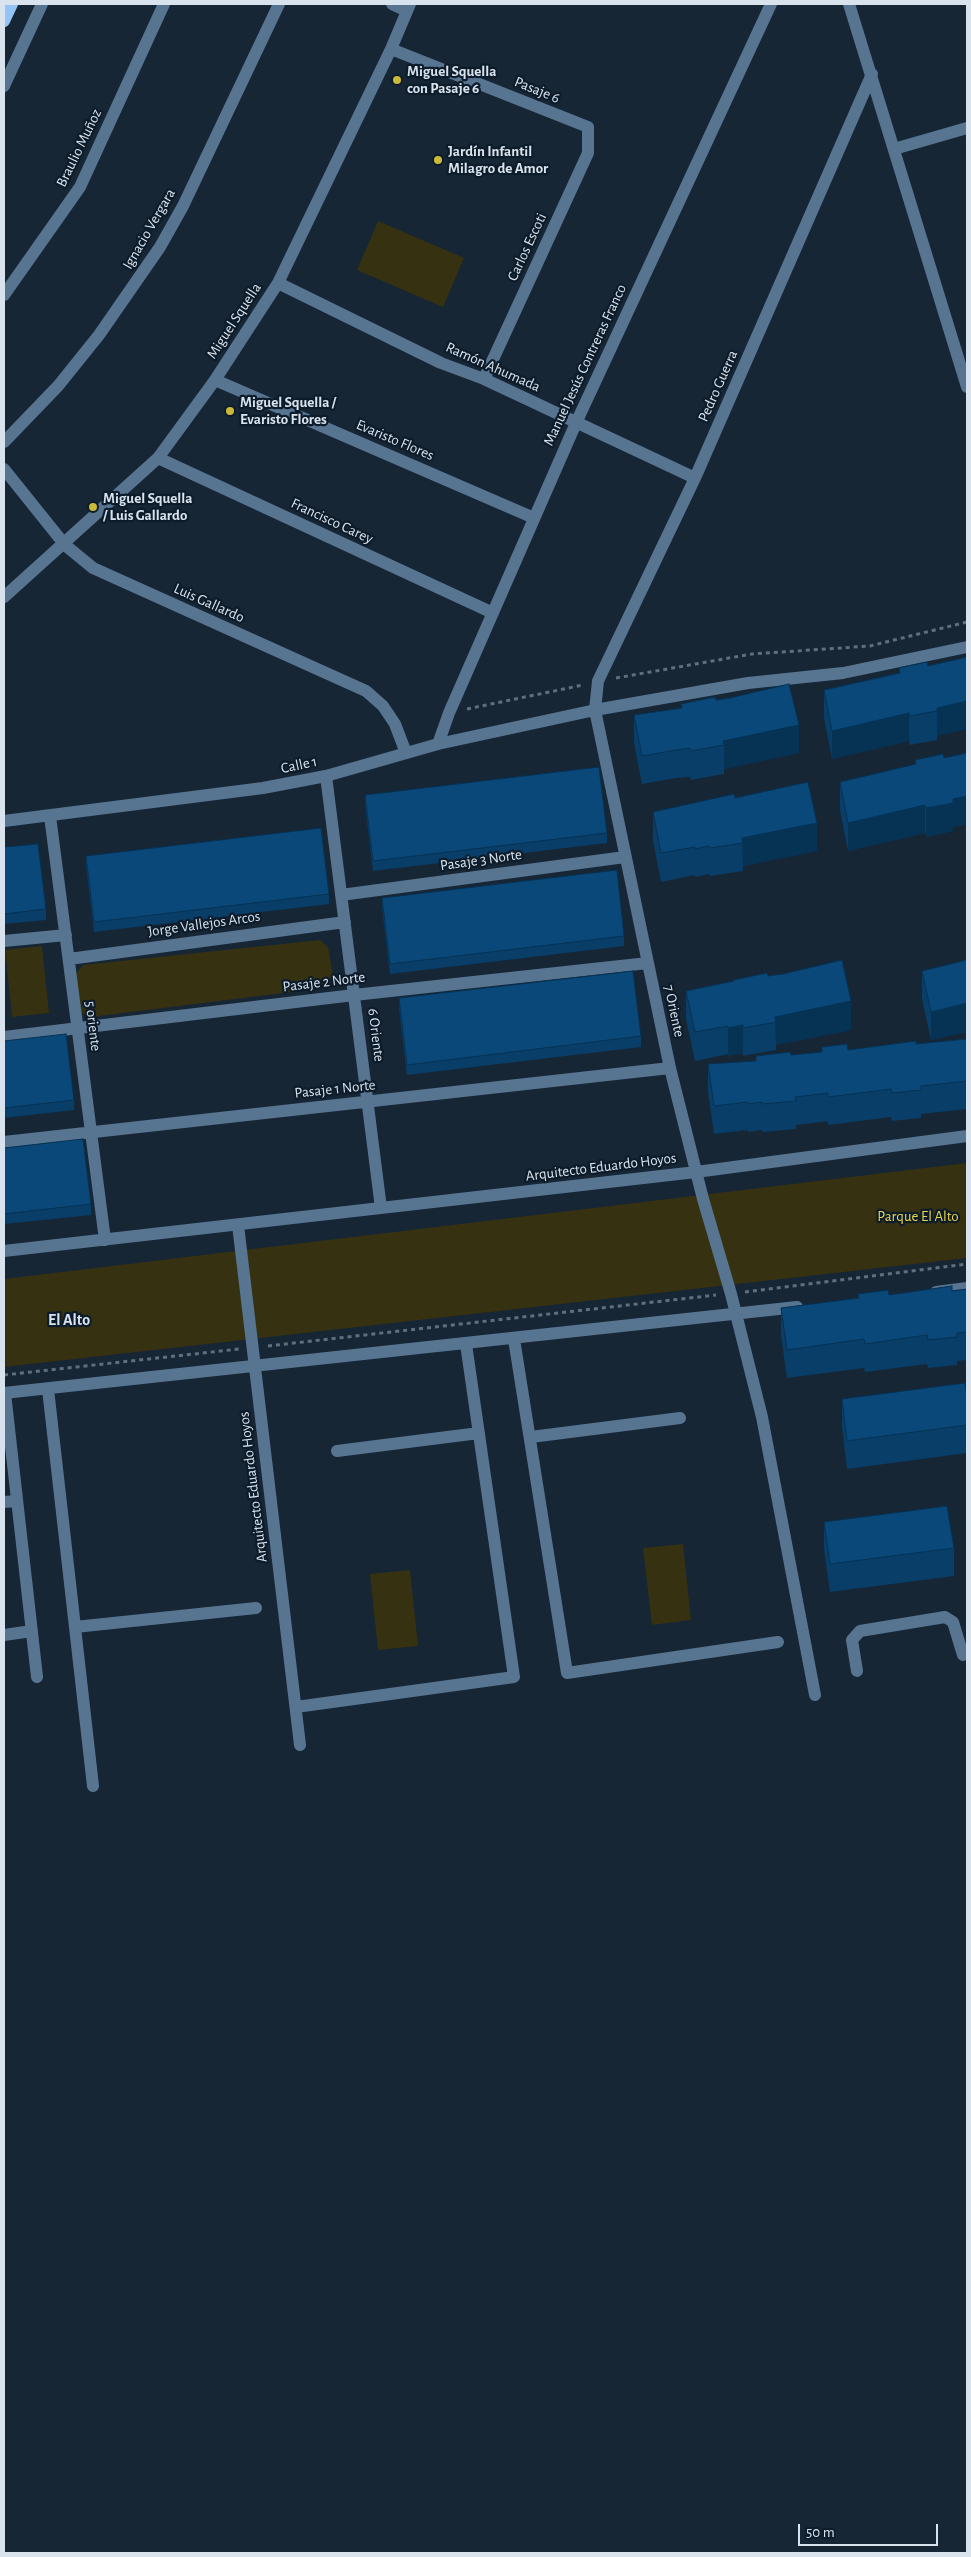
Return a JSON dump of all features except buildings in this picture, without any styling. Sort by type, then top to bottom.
[{"type":"main road","points":[[4,21],[12,4]]},
{"type":"street","points":[[4,86],[42,4]]},
{"type":"street","name":"Braulio Muñoz","points":[[4,295],[80,187],[164,4]]},
{"type":"street","name":"Ignacio Vergara","points":[[4,442],[58,386],[99,335],[160,247],[187,198],[279,4]]},
{"type":"street","points":[[392,4],[408,7],[422,4]]},
{"type":"street","name":"Manuel Jesús Contreras Franco","points":[[438,744],[449,713],[576,423],[771,4]]},
{"type":"street","points":[[849,4],[967,387]]},
{"type":"street","name":"Miguel Squella","points":[[4,597],[65,545],[158,458],[215,380],[278,283],[391,49],[408,7]]},
{"type":"street","name":"Pasaje 6","points":[[391,49],[588,127]]},
{"type":"street","name":"Pedro Guerra","points":[[595,710],[598,682],[696,478],[872,74]]},
{"type":"street","name":"Carlos Escoti","points":[[484,379],[588,153],[588,127]]},
{"type":"street","points":[[894,150],[967,128]]},
{"type":"street","name":"Ramón Ahumada","points":[[278,283],[441,363],[484,379],[696,478]]},
{"type":"street","name":"Evaristo Flores","points":[[215,380],[534,518]]},
{"type":"street","name":"Francisco Carey","points":[[158,458],[493,613]]},
{"type":"street","name":"Luis Gallardo","points":[[4,469],[65,545],[93,568],[366,691],[383,706],[395,724],[406,753]]},
{"type":"street","name":"Calle 1","points":[[4,821],[263,788],[326,776],[438,744],[595,710],[748,683],[843,672],[967,646]]},
{"type":"street","name":"7 Oriente","points":[[595,710],[670,1068],[762,1417],[815,1695]]},
{"type":"street","name":"6 Oriente","points":[[326,776],[381,1208]]},
{"type":"street","name":"5 oriente","points":[[50,816],[104,1240]]},
{"type":"street","name":"Pasaje 3 Norte","points":[[342,895],[625,857]]},
{"type":"street","name":"Jorge Vallejos Arcos","points":[[68,959],[345,922]]},
{"type":"street","points":[[4,941],[66,935]]},
{"type":"street","name":"Pasaje 2 Norte","points":[[4,1038],[354,995],[648,963]]},
{"type":"street","name":"Pasaje 1 Norte","points":[[4,1142],[670,1068]]},
{"type":"street","name":"Arquitecto Eduardo Hoyos","points":[[4,1251],[696,1172],[967,1136]]},
{"type":"street","name":"Arquitecto Eduardo Hoyos","points":[[238,1225],[300,1745]]},
{"type":"street","points":[[919,1294],[967,1288]]},
{"type":"street","points":[[37,1677],[5,1393],[813,1305]]},
{"type":"street","points":[[514,1339],[567,1673],[778,1642]]},
{"type":"street","points":[[296,1707],[514,1676],[466,1344]]},
{"type":"street","points":[[48,1389],[93,1786]]},
{"type":"street","points":[[531,1437],[680,1418]]},
{"type":"street","points":[[337,1451],[479,1433]]},
{"type":"street","points":[[4,1502],[17,1501]]},
{"type":"street","points":[[75,1627],[256,1608]]},
{"type":"street","points":[[857,1671],[852,1640],[860,1631],[945,1618],[953,1622],[963,1655]]},
{"type":"street","points":[[4,1635],[32,1631]]},
{"type":"path","points":[[449,713],[598,682],[752,654],[826,651],[870,646],[967,622]]},
{"type":"path","points":[[4,1375],[731,1294],[967,1264]]},
{"type":"green space","points":[[378,221],[464,258],[443,307],[357,270]]},
{"type":"green space","points":[[320,940],[328,947],[333,975],[323,988],[91,1017],[81,1013],[75,975],[83,965]]},
{"type":"green space","points":[[42,946],[49,1013],[12,1017],[5,950]]},
{"type":"green space","name":"Parque El Alto","points":[[967,1163],[967,1258],[4,1367],[4,1279]]},
{"type":"green space","points":[[683,1544],[691,1620],[652,1625],[643,1548]]},
{"type":"green space","points":[[410,1570],[418,1646],[378,1650],[370,1574]]},
{"type":"place","name":"Miguel Squella con Pasaje 6","points":[[397,80]]},
{"type":"place","name":"Jardín Infantil Milagro de Amor","points":[[438,160]]},
{"type":"place","name":"Miguel Squella / Evaristo Flores","points":[[230,411]]},
{"type":"place","name":"Miguel Squella / Luis Gallardo","points":[[93,507]]},
{"type":"district","name":"El Alto","points":[[69,1320]]}]
